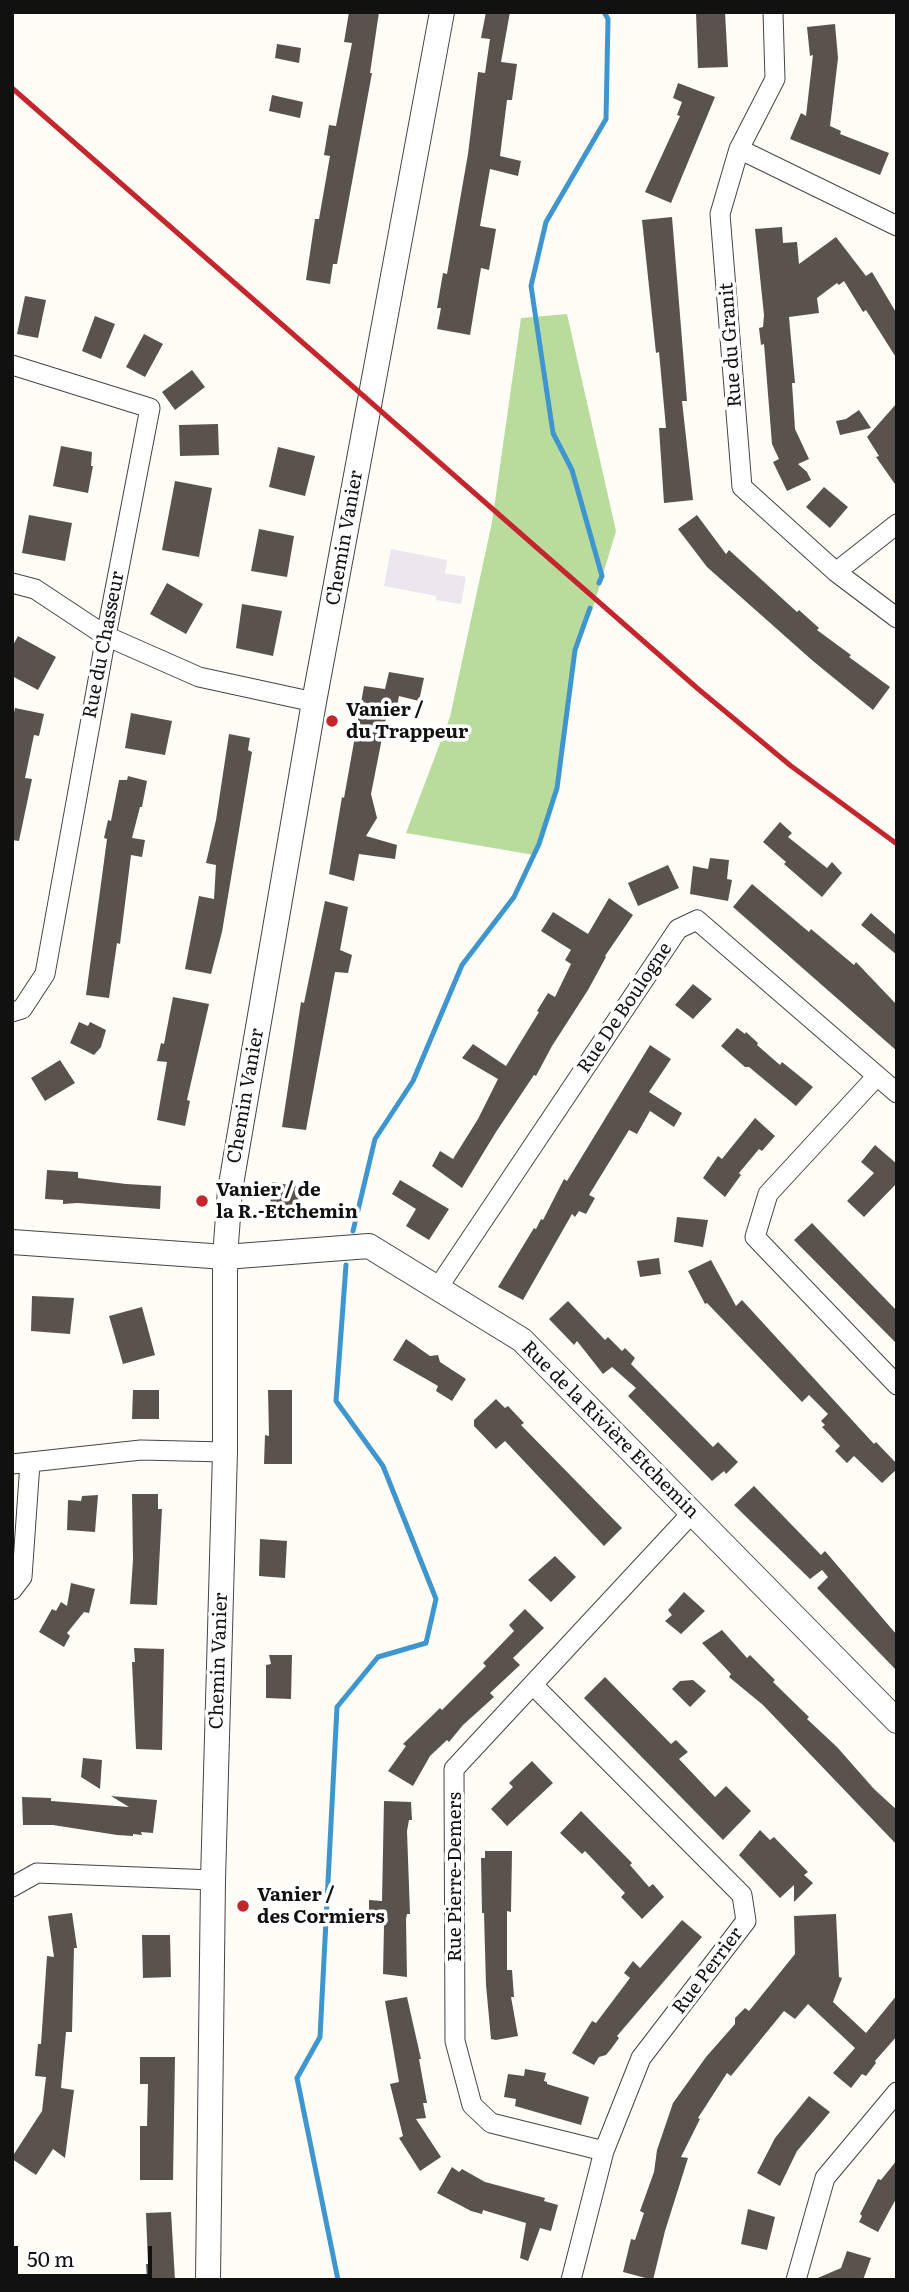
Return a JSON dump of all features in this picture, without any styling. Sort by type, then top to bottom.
[{"type":"street","name":"Chemin Vanier","points":[[208,2280],[214,1880],[225,1452],[225,1257],[230,1190],[314,702],[442,12]]},
{"type":"street","name":"Rue du Granit","points":[[773,12],[775,79],[739,149],[720,214],[742,487],[836,572],[897,618]]},
{"type":"street","points":[[739,149],[897,226]]},
{"type":"street","name":"Rue du Chasseur","points":[[12,365],[150,408],[45,974],[22,1009],[12,1012]]},
{"type":"street","points":[[836,572],[897,524]]},
{"type":"street","points":[[12,583],[35,589],[106,636],[199,677],[314,702]]},
{"type":"street","name":"Rue De Boulogne","points":[[438,1289],[678,929],[697,920],[897,1093]]},
{"type":"street","points":[[877,1076],[768,1194],[755,1237],[897,1385]]},
{"type":"street","name":"Rue de la Rivière Etchemin","points":[[12,1242],[225,1257],[369,1247],[522,1340],[897,1721]]},
{"type":"street","points":[[12,1590],[22,1577],[21,1464],[141,1450],[225,1452]]},
{"type":"street","name":"Rue Pierre-Demers","points":[[604,2151],[491,2123],[472,2105],[455,2041],[454,1769],[692,1513]]},
{"type":"street","name":"Rue Perrier","points":[[533,1685],[742,1895],[746,1921],[641,2058],[604,2151],[571,2280]]},
{"type":"street","points":[[12,1887],[37,1873],[214,1880]]},
{"type":"street","points":[[796,2280],[825,2178],[897,2092]]},
{"type":"shaded area","points":[[391,549],[447,560],[445,573],[466,577],[461,604],[384,586]]},
{"type":"green space","points":[[567,314],[616,531],[592,611],[575,650],[557,788],[534,855],[406,833],[450,717],[492,522],[521,318]]},
{"type":"building","points":[[349,12],[379,12],[372,73],[337,264],[333,264],[330,284],[306,280],[315,219],[319,219],[330,156],[324,155],[329,125],[336,126],[352,43],[344,42]]},
{"type":"building","points":[[486,12],[510,12],[501,62],[517,64],[512,100],[507,100],[500,156],[521,161],[518,176],[490,169],[480,226],[496,229],[489,270],[481,268],[470,335],[437,329],[441,308],[437,308],[443,273],[447,274],[468,154],[478,72],[485,73],[490,39],[481,38]]},
{"type":"building","points":[[696,12],[725,12],[728,67],[698,68]]},
{"type":"building","points":[[835,24],[838,58],[830,126],[841,131],[840,134],[889,153],[880,175],[790,139],[801,113],[806,116],[813,55],[810,56],[807,27]]},
{"type":"building","points":[[277,44],[301,48],[299,63],[275,58]]},
{"type":"building","points":[[678,83],[715,97],[671,203],[645,192],[680,116],[677,115],[682,102],[673,98]]},
{"type":"building","points":[[272,95],[303,102],[300,118],[269,111]]},
{"type":"building","points":[[672,217],[687,401],[682,401],[693,500],[664,503],[659,428],[666,428],[642,220]]},
{"type":"building","points":[[782,227],[783,243],[797,242],[799,264],[836,237],[866,276],[872,272],[897,314],[897,359],[844,281],[817,298],[819,313],[789,317],[795,383],[792,383],[795,429],[809,459],[798,464],[811,480],[787,491],[773,462],[779,459],[772,444],[764,344],[761,345],[759,328],[763,327],[764,315],[755,229]]},
{"type":"building","points":[[25,296],[46,300],[38,338],[17,334]]},
{"type":"building","points":[[95,316],[115,324],[101,359],[82,351]]},
{"type":"building","points":[[144,334],[163,344],[145,377],[126,367]]},
{"type":"building","points":[[192,370],[205,387],[175,410],[162,392]]},
{"type":"building","points":[[897,403],[897,487],[876,457],[879,456],[867,437]]},
{"type":"building","points":[[859,410],[871,428],[840,435],[836,421],[846,419]]},
{"type":"building","points":[[218,424],[219,455],[180,456],[179,425]]},
{"type":"building","points":[[61,446],[92,452],[93,466],[88,493],[53,486]]},
{"type":"building","points":[[278,447],[315,456],[305,496],[269,487]]},
{"type":"building","points":[[175,481],[212,488],[199,557],[162,550]]},
{"type":"building","points":[[824,487],[848,507],[830,528],[806,507]]},
{"type":"building","points":[[29,515],[72,523],[65,561],[22,553]]},
{"type":"building","points":[[697,515],[726,554],[729,550],[797,612],[799,610],[819,628],[817,630],[890,687],[873,710],[707,567],[678,529]]},
{"type":"building","points":[[259,529],[294,536],[287,577],[251,571]]},
{"type":"building","points":[[167,583],[203,604],[186,634],[150,614]]},
{"type":"building","points":[[242,604],[282,611],[273,656],[236,648]]},
{"type":"building","points":[[18,636],[56,657],[38,690],[12,676],[12,647]]},
{"type":"building","points":[[389,672],[424,678],[419,701],[399,696],[396,712],[386,718],[371,794],[377,818],[366,836],[397,845],[395,859],[359,854],[354,881],[329,874],[364,686],[385,689]]},
{"type":"building","points":[[15,708],[44,714],[39,736],[34,735],[25,778],[32,779],[19,841],[12,840],[12,722]]},
{"type":"building","points":[[131,713],[172,721],[165,755],[125,748]]},
{"type":"building","points":[[229,734],[250,738],[248,750],[252,752],[222,932],[211,974],[185,969],[199,896],[214,899],[216,865],[206,863],[216,820]]},
{"type":"building","points":[[128,776],[147,781],[132,838],[145,840],[142,857],[131,855],[120,944],[117,943],[109,998],[86,995],[107,839],[104,838],[108,820],[111,821],[119,780],[127,780]]},
{"type":"building","points":[[780,822],[792,833],[788,837],[827,868],[832,862],[842,873],[822,897],[763,842]]},
{"type":"building","points":[[710,858],[729,860],[727,879],[732,880],[728,901],[690,894],[693,866],[708,869]]},
{"type":"building","points":[[668,865],[679,888],[638,906],[628,883]]},
{"type":"building","points":[[752,884],[809,932],[811,929],[854,965],[856,962],[897,1005],[897,1051],[733,907]]},
{"type":"building","points":[[609,898],[633,915],[605,956],[588,990],[536,1076],[534,1075],[496,1132],[462,1188],[432,1166],[440,1151],[453,1159],[478,1119],[498,1079],[462,1058],[473,1044],[506,1066],[548,993],[555,997],[571,964],[565,960],[571,950],[541,931],[553,912],[588,934]]},
{"type":"building","points":[[325,901],[348,907],[340,950],[352,955],[348,973],[335,972],[306,1130],[282,1127],[301,1002],[304,1003]]},
{"type":"building","points":[[871,913],[897,936],[897,955],[861,925]]},
{"type":"building","points":[[693,984],[712,999],[693,1019],[675,1005]]},
{"type":"building","points":[[173,997],[209,1004],[187,1100],[190,1101],[185,1126],[157,1120],[167,1062],[157,1061],[161,1043],[164,1044]]},
{"type":"building","points":[[79,1022],[88,1026],[90,1022],[106,1030],[101,1047],[94,1055],[70,1043]]},
{"type":"building","points":[[737,1028],[745,1034],[746,1032],[780,1065],[782,1062],[813,1087],[796,1106],[721,1046]]},
{"type":"building","points":[[650,1045],[671,1059],[649,1092],[682,1113],[674,1127],[650,1111],[637,1134],[629,1130],[589,1195],[595,1198],[586,1214],[579,1211],[575,1217],[572,1214],[523,1300],[498,1287],[534,1228],[543,1220],[564,1179],[567,1181]]},
{"type":"building","points":[[60,1060],[75,1083],[45,1101],[31,1078]]},
{"type":"building","points":[[755,1118],[775,1136],[762,1151],[759,1149],[739,1173],[741,1175],[725,1197],[703,1178],[718,1156],[722,1159]]},
{"type":"building","points":[[875,1145],[897,1164],[897,1183],[864,1217],[847,1201],[874,1173],[861,1162]]},
{"type":"building","points":[[47,1170],[78,1172],[78,1178],[161,1186],[160,1209],[63,1204],[63,1200],[45,1199]]},
{"type":"building","points":[[400,1180],[449,1209],[429,1240],[406,1226],[416,1209],[392,1194]]},
{"type":"building","points":[[272,1182],[300,1187],[297,1211],[270,1207]]},
{"type":"building","points":[[677,1217],[708,1220],[703,1247],[674,1242]]},
{"type":"building","points":[[812,1223],[897,1311],[897,1344],[794,1240]]},
{"type":"building","points":[[659,1258],[661,1274],[640,1277],[637,1261]]},
{"type":"building","points":[[711,1260],[736,1306],[742,1300],[874,1444],[876,1442],[897,1464],[897,1469],[882,1483],[854,1456],[847,1463],[835,1451],[840,1446],[822,1427],[825,1425],[821,1421],[828,1414],[809,1395],[802,1402],[707,1303],[705,1304],[688,1271]]},
{"type":"building","points":[[32,1296],[74,1298],[70,1334],[31,1331]]},
{"type":"building","points":[[568,1301],[605,1340],[608,1337],[622,1351],[625,1348],[635,1358],[631,1364],[713,1447],[718,1442],[738,1462],[726,1474],[724,1471],[712,1481],[628,1396],[636,1388],[612,1367],[603,1374],[577,1341],[574,1345],[549,1319]]},
{"type":"building","points":[[142,1307],[155,1355],[123,1364],[109,1316]]},
{"type":"building","points":[[406,1339],[430,1356],[438,1355],[440,1362],[466,1379],[452,1401],[436,1391],[438,1386],[393,1360]]},
{"type":"building","points":[[133,1390],[159,1390],[159,1419],[132,1419]]},
{"type":"building","points":[[268,1390],[292,1390],[292,1464],[264,1464],[265,1435],[269,1436]]},
{"type":"building","points":[[496,1399],[505,1408],[508,1406],[524,1423],[521,1425],[622,1528],[604,1546],[505,1441],[496,1449],[474,1426],[474,1420]]},
{"type":"building","points":[[754,1486],[821,1555],[825,1551],[897,1635],[897,1671],[817,1588],[828,1577],[822,1570],[810,1579],[734,1505]]},
{"type":"building","points":[[132,1494],[158,1494],[158,1509],[162,1509],[157,1605],[130,1604],[133,1560]]},
{"type":"building","points":[[98,1495],[95,1532],[67,1530],[68,1500],[81,1501],[82,1496]]},
{"type":"building","points":[[260,1539],[287,1541],[285,1578],[259,1576]]},
{"type":"building","points":[[555,1556],[576,1577],[551,1602],[528,1580]]},
{"type":"building","points":[[71,1583],[95,1589],[89,1613],[84,1612],[67,1633],[70,1636],[64,1647],[39,1632],[52,1609],[56,1611],[61,1602],[67,1606]]},
{"type":"building","points":[[684,1592],[705,1611],[681,1634],[665,1621],[672,1615],[668,1610]]},
{"type":"building","points":[[525,1609],[544,1628],[513,1658],[520,1665],[490,1693],[494,1697],[463,1725],[449,1742],[447,1740],[430,1756],[413,1786],[388,1771],[406,1746],[403,1744],[486,1666],[483,1663],[514,1631],[509,1625]]},
{"type":"building","points":[[722,1630],[747,1658],[750,1655],[775,1680],[773,1682],[809,1717],[807,1719],[897,1810],[897,1845],[763,1705],[729,1677],[731,1674],[702,1643]]},
{"type":"building","points":[[134,1648],[164,1649],[162,1750],[136,1749],[132,1662],[135,1662]]},
{"type":"building","points":[[269,1655],[292,1655],[291,1699],[266,1698],[266,1665],[271,1664]]},
{"type":"building","points":[[605,1677],[671,1744],[676,1740],[688,1752],[679,1759],[715,1797],[726,1786],[751,1811],[723,1840],[584,1698]]},
{"type":"building","points":[[693,1680],[706,1691],[690,1707],[672,1689],[680,1681]]},
{"type":"building","points":[[83,1758],[102,1760],[100,1789],[81,1777]]},
{"type":"building","points":[[532,1761],[553,1783],[507,1826],[491,1809],[513,1787],[509,1783]]},
{"type":"building","points":[[111,1796],[157,1800],[153,1833],[141,1832],[142,1835],[133,1836],[53,1825],[23,1825],[22,1797],[129,1807]]},
{"type":"building","points":[[384,1801],[411,1802],[412,1820],[409,1820],[407,1831],[410,1914],[407,1914],[406,1919],[407,1977],[383,1974],[384,1925],[380,1925],[379,1919],[369,1920],[369,1900],[382,1901]]},
{"type":"building","points":[[581,1811],[632,1863],[630,1865],[649,1887],[653,1884],[664,1897],[642,1919],[621,1897],[625,1893],[585,1851],[582,1854],[560,1833]]},
{"type":"building","points":[[760,1830],[770,1840],[774,1837],[808,1872],[804,1875],[813,1883],[794,1902],[794,1885],[780,1898],[739,1855]]},
{"type":"building","points":[[485,1851],[512,1851],[511,1912],[507,1911],[507,1970],[512,1970],[514,1997],[511,1997],[518,2036],[496,2040],[491,2039],[486,1985],[481,1858],[485,1858]]},
{"type":"building","points":[[72,1913],[77,1948],[74,1948],[72,2032],[66,2032],[61,2088],[74,2090],[65,2158],[53,2149],[36,2175],[12,2157],[42,2111],[46,2077],[35,2076],[38,2044],[41,2044],[47,1956],[54,1957],[48,1916]]},
{"type":"building","points":[[836,1914],[839,1977],[842,1978],[833,2002],[866,2033],[897,1995],[897,2036],[866,2076],[862,2074],[851,2088],[833,2073],[855,2048],[808,2004],[795,2019],[784,2011],[731,2076],[727,2073],[698,2118],[700,2119],[681,2157],[688,2158],[653,2280],[623,2272],[631,2239],[635,2240],[644,2213],[640,2211],[673,2103],[706,2057],[735,2024],[735,2018],[745,2008],[749,2011],[795,1954],[794,1916]]},
{"type":"building","points":[[682,1920],[702,1937],[617,2036],[619,2038],[611,2049],[606,2055],[599,2057],[594,2065],[572,2053],[592,2021],[596,2023],[630,1978],[624,1973],[633,1961],[640,1968]]},
{"type":"building","points":[[142,1935],[170,1935],[171,1977],[143,1978]]},
{"type":"building","points":[[407,1997],[421,2059],[427,2103],[423,2103],[426,2118],[416,2119],[441,2157],[420,2171],[399,2138],[403,2136],[390,2084],[399,2082],[385,2001]]},
{"type":"building","points":[[140,2057],[175,2057],[173,2180],[140,2180],[140,2126],[147,2126],[148,2084],[140,2084]]},
{"type":"building","points":[[525,2069],[546,2073],[544,2081],[547,2084],[589,2097],[581,2125],[515,2106],[516,2099],[504,2097],[508,2074],[524,2076]]},
{"type":"building","points":[[809,2096],[830,2112],[797,2151],[780,2186],[757,2173],[775,2138]]},
{"type":"building","points":[[897,2160],[897,2197],[878,2232],[859,2222],[862,2216],[860,2214],[878,2179],[881,2180]]},
{"type":"building","points":[[452,2167],[459,2172],[462,2169],[485,2182],[545,2198],[544,2201],[558,2205],[551,2231],[540,2228],[528,2261],[520,2258],[526,2223],[483,2210],[482,2214],[471,2211],[437,2193]]},
{"type":"building","points":[[748,2209],[775,2217],[767,2250],[741,2244]]},
{"type":"building","points":[[171,2212],[175,2280],[147,2280],[146,2213]]},
{"type":"building","points":[[847,2251],[871,2258],[863,2280],[813,2280],[841,2268]]},
{"type":"waterway","points":[[599,583],[602,576],[572,470],[553,433],[531,286],[546,222],[606,119],[608,19],[604,12]]},
{"type":"waterway","points":[[353,1231],[375,1139],[413,1081],[462,965],[514,897],[539,844],[557,788],[575,650],[590,608]]},
{"type":"waterway","points":[[338,2280],[297,2078],[320,2037],[337,1707],[378,1657],[426,1643],[436,1599],[383,1466],[336,1401],[346,1265]]},
{"type":"railway","points":[[12,88],[697,688],[791,766],[897,844]]},
{"type":"place","name":"Vanier / du Trappeur","points":[[332,721]]},
{"type":"place","name":"Vanier / de la R.-Etchemin","points":[[202,1201]]},
{"type":"place","name":"Vanier / des Cormiers","points":[[243,1906]]}]
